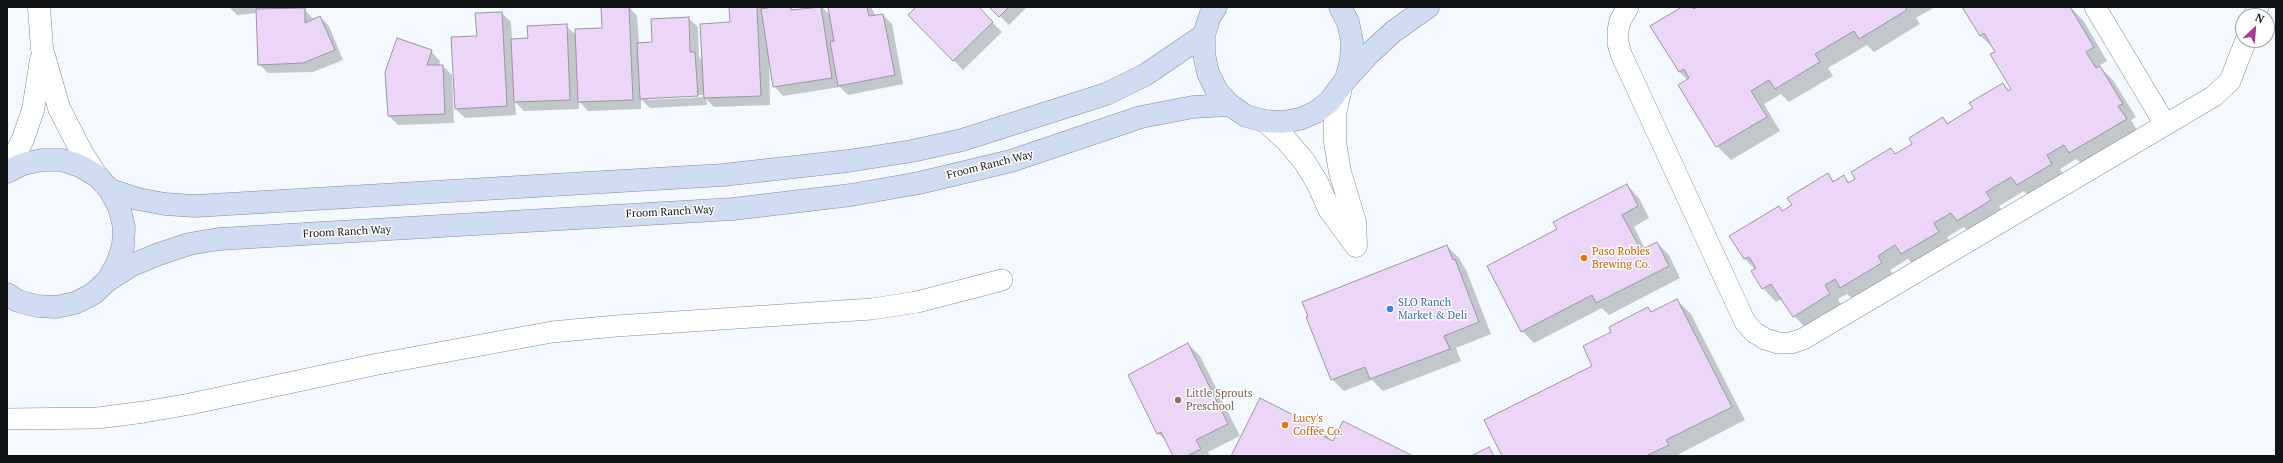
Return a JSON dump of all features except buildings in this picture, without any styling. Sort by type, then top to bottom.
[{"type":"street","points":[[7,171],[23,139],[33,110],[40,77],[42,49],[39,7]]},
{"type":"street","points":[[1216,7],[1210,16],[1204,35],[1204,54],[1208,73],[1217,91],[1230,105],[1246,116],[1265,121],[1282,122],[1300,119],[1316,112],[1330,101],[1369,54],[1394,31],[1428,7]]},
{"type":"street","points":[[1265,121],[1286,140],[1304,161],[1318,184],[1329,209],[1356,246],[1355,222],[1340,172],[1335,142],[1336,114],[1351,61],[1352,41],[1348,22],[1340,7]]},
{"type":"street","points":[[7,171],[23,164],[42,160],[62,160],[80,166],[104,183],[138,199],[165,204],[195,206],[723,175],[848,161],[912,151],[962,140],[1106,94],[1145,75],[1204,35]]},
{"type":"street","points":[[7,294],[18,301],[37,306],[56,307],[76,303],[93,294],[107,281],[117,264],[123,246],[124,227],[119,207],[82,153],[59,108],[42,49]]},
{"type":"street","name":"Froom Ranch Way","points":[[107,281],[132,265],[159,254],[189,244],[219,239],[733,209],[851,196],[919,183],[1011,162],[1141,116],[1185,108],[1230,105]]},
{"type":"lane","points":[[1628,7],[1620,21],[1618,31],[1618,43],[1621,54],[1745,322],[1754,332],[1765,339],[1778,343],[1791,343],[1803,339],[2223,89],[2236,70],[2243,48]]},
{"type":"lane","points":[[2095,7],[2166,124]]},
{"type":"lane","points":[[7,419],[98,418],[144,412],[190,404],[373,365],[544,333],[616,326],[872,309],[917,302],[1002,280]]},
{"type":"place","name":"Paso Robles Brewing Co.","points":[[1584,258]]},
{"type":"place","name":"SLO Ranch Market & Deli","points":[[1390,309]]},
{"type":"place","name":"Little Sprouts Preschool","points":[[1178,400]]},
{"type":"place","name":"Lucy's Coffee Co.","points":[[1285,425]]}]
